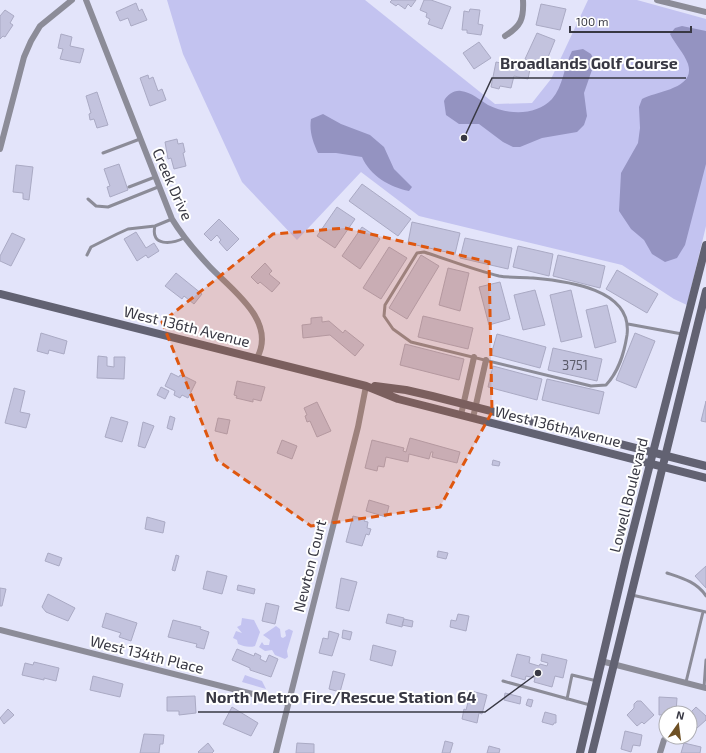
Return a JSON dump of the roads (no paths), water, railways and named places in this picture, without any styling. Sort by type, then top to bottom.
[{"type":"main road","name":"Lowell Boulevard","points":[[580,753],[650,464],[706,245]]},
{"type":"main road","name":"Lowell Boulevard","points":[[592,753],[706,291]]},
{"type":"main road","name":"West 136th Avenue","points":[[0,294],[366,386],[398,399],[706,478]]},
{"type":"main road","name":"West 136th Avenue","points":[[366,386],[406,390],[706,466]]},
{"type":"street","points":[[0,149],[24,57],[31,41],[40,26],[72,0]]},
{"type":"street","name":"Creek Drive","points":[[86,0],[158,187],[172,219],[184,238],[210,268],[240,296],[256,317],[261,341],[257,358]]},
{"type":"street","points":[[505,36],[517,29],[522,20],[523,0]]},
{"type":"street","points":[[660,1],[706,12]]},
{"type":"street","points":[[461,415],[474,357]]},
{"type":"street","name":"West 136th Avenue","points":[[473,418],[486,360]]},
{"type":"street","name":"Newton Court","points":[[276,753],[358,427],[366,386]]},
{"type":"street","name":"West 134th Place","points":[[0,630],[288,703]]},
{"type":"street","points":[[601,662],[705,687]]},
{"type":"lane","points":[[103,153],[140,139]]},
{"type":"lane","points":[[129,187],[155,177]]},
{"type":"lane","points":[[88,199],[96,206],[108,207],[158,187]]},
{"type":"lane","points":[[87,255],[91,247],[128,229],[155,226],[172,219]]},
{"type":"lane","points":[[155,226],[155,237],[162,243],[171,243],[184,238]]},
{"type":"lane","points":[[424,252],[501,276],[540,279],[569,284],[600,292],[622,308],[628,324],[625,351],[614,376],[606,385],[591,386],[411,342],[393,329],[384,316],[385,305],[417,253],[424,252]]},
{"type":"lane","points":[[628,324],[684,335]]},
{"type":"lane","points":[[667,573],[688,580],[702,589],[706,596]]},
{"type":"lane","points":[[630,595],[704,612],[686,682]]},
{"type":"lane","points":[[705,687],[706,660]]},
{"type":"lane","points":[[566,699],[572,676],[597,681]]},
{"type":"lane","points":[[503,681],[591,706]]},
{"type":"place","name":"Broadlands Golf Course","points":[[464,138]]},
{"type":"place","name":"North Metro Fire/Rescue Station 64","points":[[538,673]]}]
